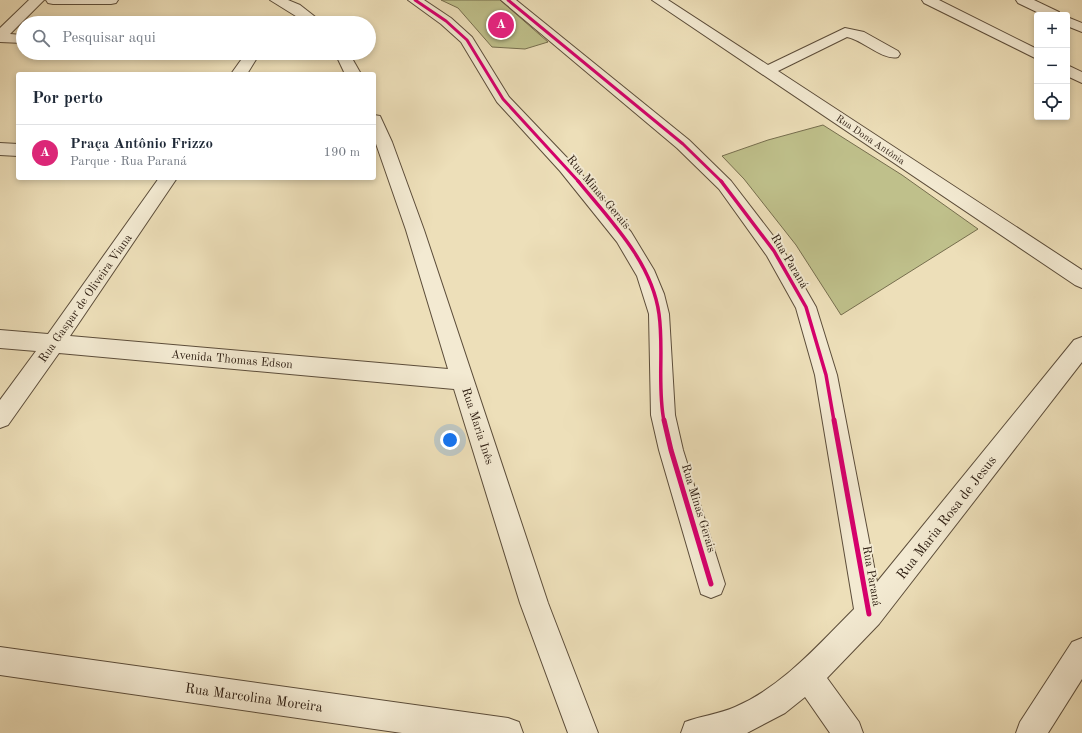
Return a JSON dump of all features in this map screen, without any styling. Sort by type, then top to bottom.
[{"type":"street","points":[[25,16],[37,0]]},
{"type":"street","points":[[53,0],[111,0]]},
{"type":"street","points":[[278,0],[295,8],[306,16]]},
{"type":"street","name":"Rua Minas Gerais","points":[[415,0],[456,29],[467,40],[503,99],[576,179],[624,237],[647,275],[659,314],[663,415],[671,450],[711,584]]},
{"type":"street","name":"Rua Paraná","points":[[508,0],[683,144],[725,185],[774,251],[806,307],[826,375],[869,614]]},
{"type":"street","name":"Rua Dona Antônia","points":[[659,0],[1078,270]]},
{"type":"street","points":[[930,0],[1034,53]]},
{"type":"street","points":[[1023,0],[1048,12]]},
{"type":"street","points":[[1070,22],[1082,28]]},
{"type":"street","points":[[6,40],[16,27]]},
{"type":"street","points":[[767,71],[845,32],[859,34],[893,54]]},
{"type":"street","points":[[240,72],[248,60]]},
{"type":"street","points":[[346,60],[352,72]]},
{"type":"street","points":[[1070,72],[1082,78]]},
{"type":"street","name":"Rua Maria Inês","points":[[376,124],[384,142],[415,230],[534,603],[583,733]]},
{"type":"street","points":[[0,148],[16,150]]},
{"type":"street","name":"Rua Gaspar de Oliveira Viana","points":[[0,418],[54,343],[167,180]]},
{"type":"street","name":"Avenida Thomas Edson","points":[[0,339],[463,380]]},
{"type":"street","name":"Rua Maria Rosa de Jesus","points":[[696,733],[739,721],[774,702],[808,676],[869,614],[1082,346]]},
{"type":"street","points":[[1031,733],[1082,652]]},
{"type":"street","name":"Rua Marcolina Moreira","points":[[0,662],[508,733]]},
{"type":"street","points":[[808,676],[848,733]]},
{"type":"green space","points":[[441,0],[500,0],[548,42],[525,49],[492,47],[458,8]]},
{"type":"green space","points":[[823,125],[902,175],[978,229],[841,315],[796,245],[744,179],[722,156],[768,140]]},
{"type":"cycle path","points":[[415,0],[446,21],[467,40],[503,99],[517,116],[566,167],[624,237],[647,275],[659,314],[663,415],[671,450],[711,584]]},
{"type":"cycle path","points":[[508,0],[683,144],[725,185],[774,251],[806,307],[826,375],[869,614]]},
{"type":"place","name":"Praça Antônio Frizzo","points":[[501,25]]}]
